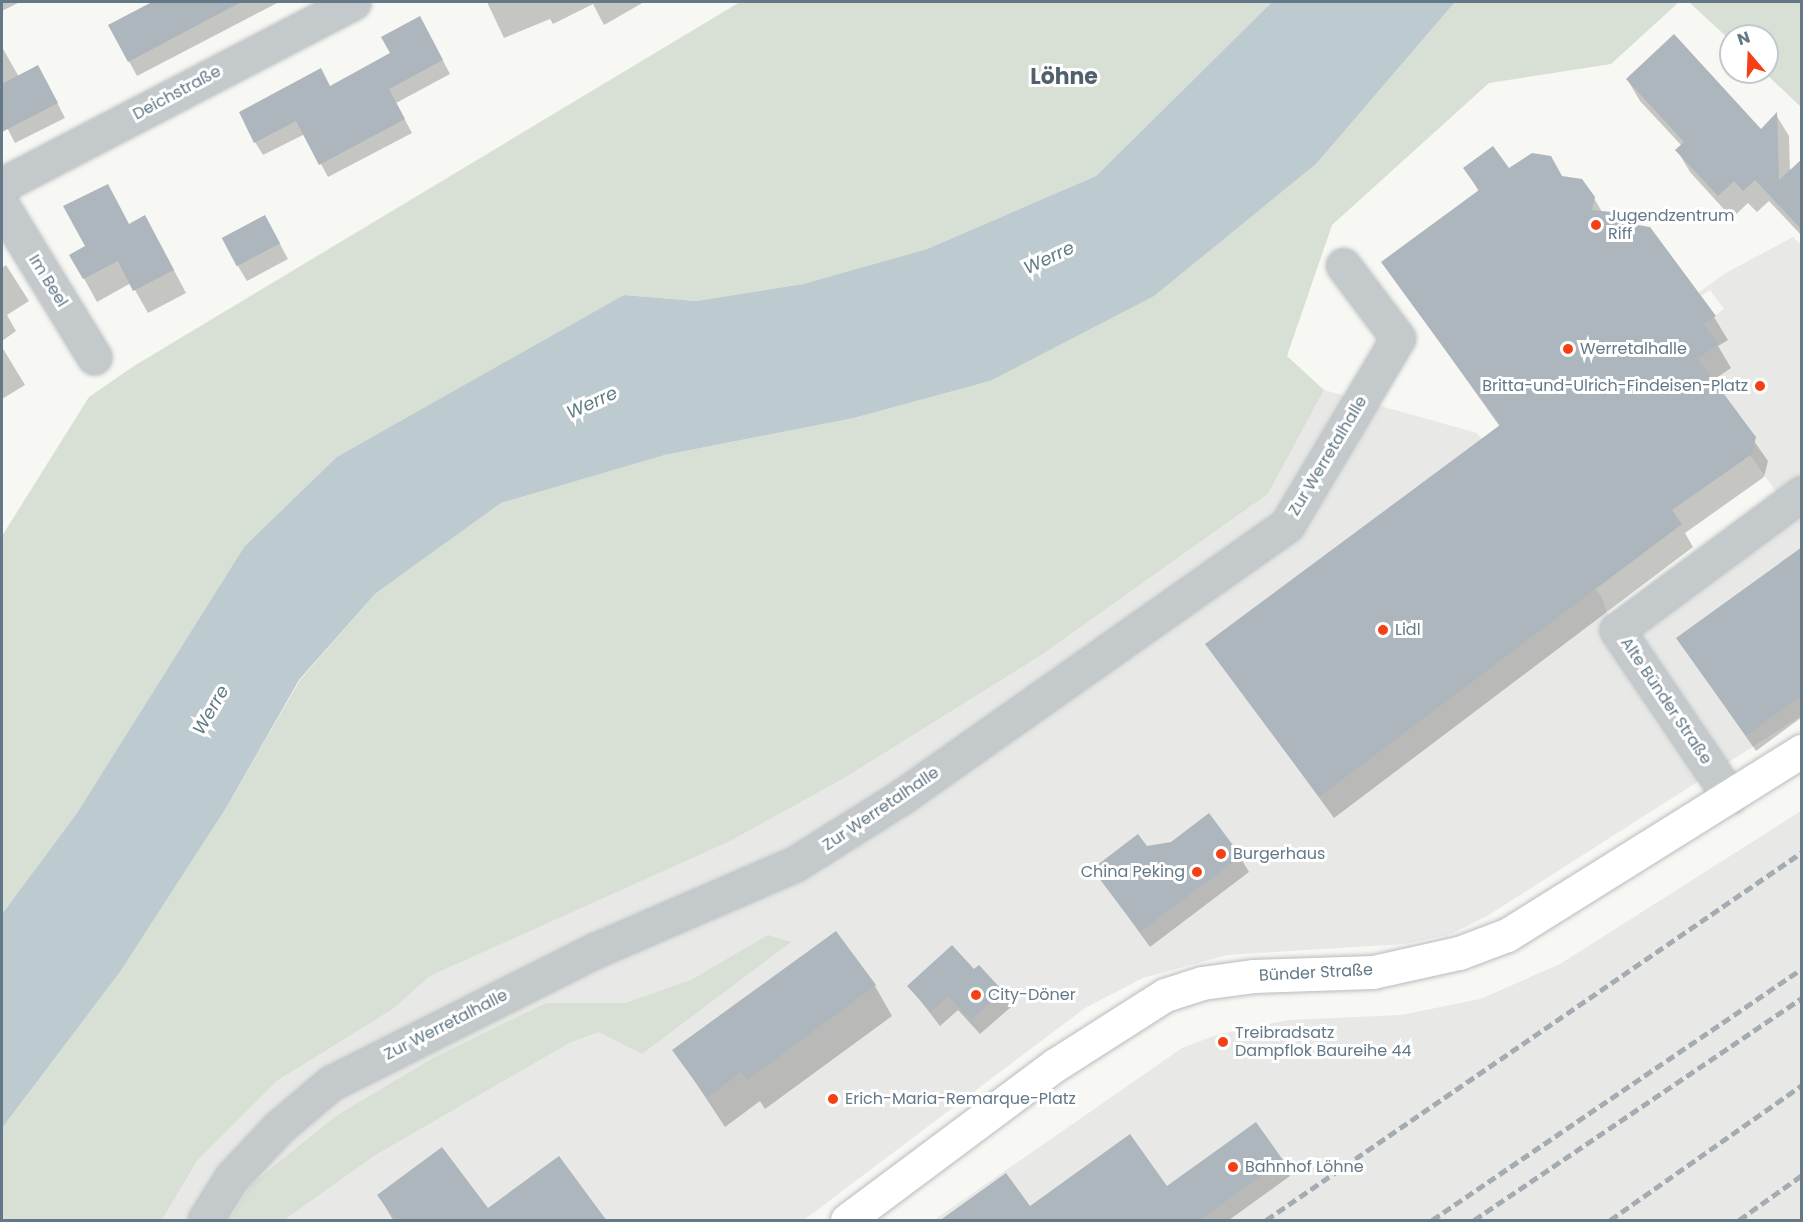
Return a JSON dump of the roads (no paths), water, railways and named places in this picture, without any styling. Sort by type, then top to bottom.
[{"type":"main road","name":"Bünder Straße","points":[[846,1221],[1055,1065],[1165,995],[1202,982],[1253,976],[1373,972],[1459,953],[1517,929],[1802,752]]},
{"type":"street","name":"Deichstraße","points":[[2,185],[353,2]]},
{"type":"street","name":"Im Beel","points":[[2,206],[94,357]]},
{"type":"street","name":"Zur Werretalhalle","points":[[205,1221],[232,1177],[279,1127],[331,1083],[596,951],[795,864],[900,798],[1287,525],[1398,338],[1343,266]]},
{"type":"street","name":"Alte Bünder Straße","points":[[1730,797],[1617,630],[1794,500]]},
{"type":"water","name":"Werre","points":[[1272,2],[1455,2],[1317,163],[1154,296],[990,381],[854,418],[665,455],[501,503],[375,594],[299,680],[226,808],[120,972],[2,1128],[2,914],[77,813],[244,547],[337,457],[624,295],[696,301],[803,284],[927,249],[1096,176]]},
{"type":"railway","points":[[1266,1220],[1802,852]]},
{"type":"railway","points":[[1432,1220],[1802,969]]},
{"type":"railway","points":[[1474,1220],[1802,998]]},
{"type":"railway","points":[[1610,1220],[1802,1085]]},
{"type":"railway","points":[[1739,1220],[1802,1175]]},
{"type":"place","name":"Jugendzentrum Riff","points":[[1596,225]]},
{"type":"place","name":"Werretalhalle","points":[[1568,349]]},
{"type":"place","name":"Britta-und-Ulrich-Findeisen-Platz","points":[[1760,386]]},
{"type":"place","name":"Lidl","points":[[1383,630]]},
{"type":"place","name":"Burgerhaus","points":[[1221,854]]},
{"type":"place","name":"China Peking","points":[[1197,872]]},
{"type":"place","name":"City-Döner","points":[[976,995]]},
{"type":"place","name":"Treibradsatz Dampflok Baureihe 44","points":[[1223,1042]]},
{"type":"place","name":"Erich-Maria-Remarque-Platz","points":[[833,1099]]},
{"type":"place","name":"Bahnhof Löhne","points":[[1233,1167]]},
{"type":"district","name":"Löhne","points":[[1064,77]]}]
